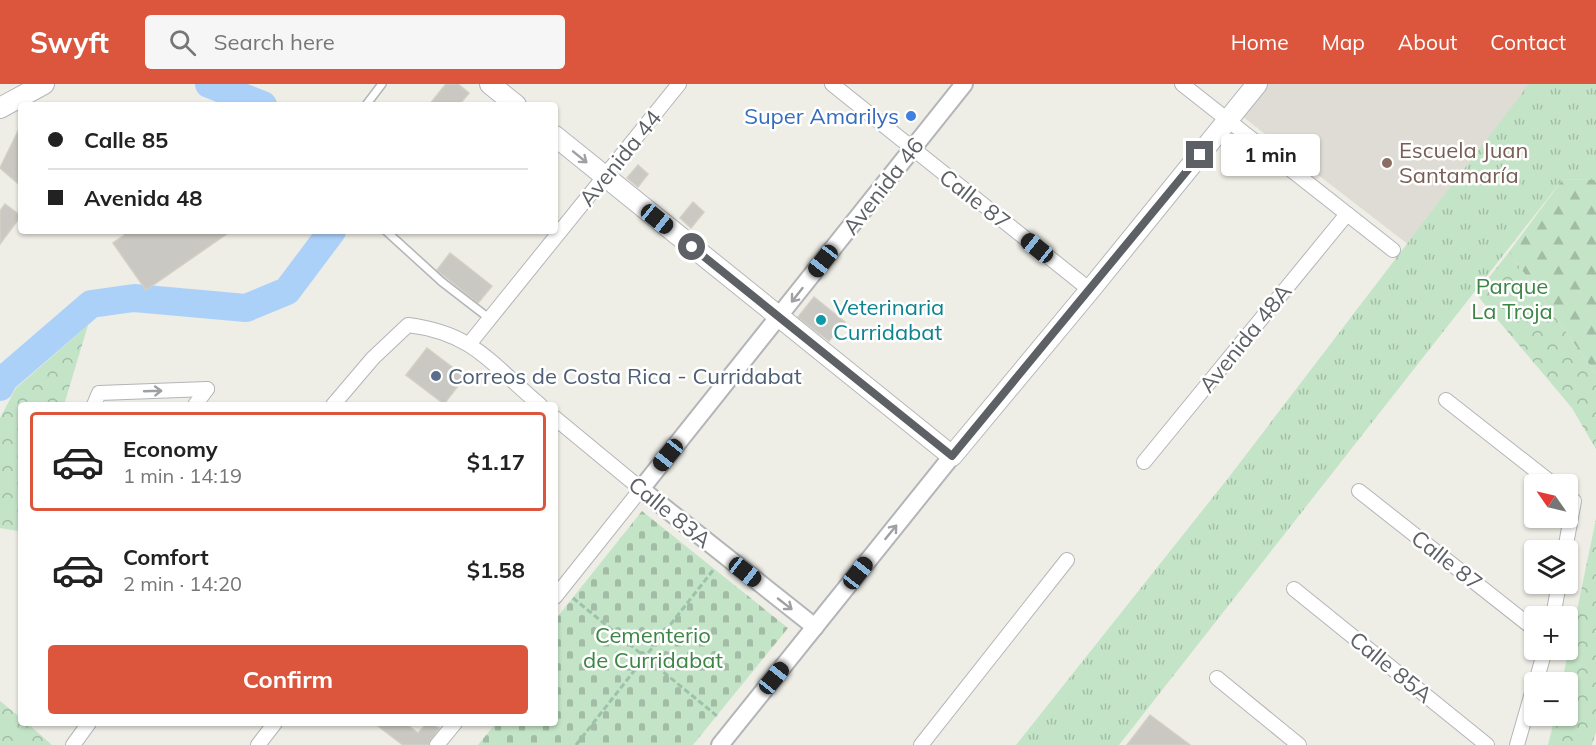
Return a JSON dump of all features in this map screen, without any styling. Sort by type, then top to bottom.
[{"type":"main road","points":[[490,84],[512,102]]},
{"type":"main road","points":[[558,138],[952,456],[1257,84]]},
{"type":"main road","points":[[0,108],[35,86]]},
{"type":"street","name":"Avenida 44","points":[[470,343],[679,84]]},
{"type":"street","name":"Calle 87","points":[[832,84],[1090,290]]},
{"type":"street","name":"Avenida 46","points":[[558,593],[964,84]]},
{"type":"street","points":[[1182,84],[1227,122],[1393,250]]},
{"type":"street","name":"Avenida 48A","points":[[1144,462],[1347,214]]},
{"type":"street","points":[[336,402],[373,357],[408,325],[438,329],[470,343],[531,402]]},
{"type":"street","points":[[96,399],[207,389],[197,402]]},
{"type":"street","points":[[1446,400],[1540,474]]},
{"type":"street","name":"Calle 83A","points":[[558,420],[815,627]]},
{"type":"street","points":[[720,745],[952,456]]},
{"type":"street","name":"Calle 87","points":[[1359,491],[1524,621]]},
{"type":"street","points":[[921,745],[1067,560]]},
{"type":"street","name":"Calle 85A","points":[[1294,589],[1487,745]]},
{"type":"street","points":[[1217,678],[1299,745]]},
{"type":"street","points":[[1517,745],[1524,721]]},
{"type":"street","points":[[73,745],[87,726]]},
{"type":"street","points":[[258,745],[273,726]]},
{"type":"street","points":[[437,745],[453,726]]},
{"type":"lane","points":[[368,102],[382,84]]},
{"type":"lane","points":[[389,234],[442,282],[490,319]]},
{"type":"path","points":[[576,745],[714,569]]},
{"type":"path","points":[[573,598],[717,716]]},
{"type":"shaded area","name":"Escuela Juan Santamaría","points":[[1267,84],[1531,84],[1409,245],[1242,116]]},
{"type":"green space","points":[[1529,84],[1596,84],[1596,180],[1563,179],[1119,745],[1016,745],[1229,477]]},
{"type":"green space","points":[[1563,179],[1596,180],[1596,374],[1509,252]]},
{"type":"green space","name":"Parque La Troja","points":[[1509,252],[1596,374],[1596,449],[1572,408],[1476,294]]},
{"type":"green space","points":[[88,325],[65,402],[18,402],[18,531],[0,528],[0,418],[16,388]]},
{"type":"green space","name":"Cementerio de Curridabat","points":[[642,511],[788,628],[693,745],[478,745],[494,726],[558,726],[558,616]]},
{"type":"green space","points":[[1596,519],[1596,732],[1592,745],[1548,745],[1553,726],[1578,726],[1578,672],[1564,672],[1567,660],[1578,660],[1578,606]]},
{"type":"green space","points":[[0,701],[18,716],[18,726],[30,726],[52,745],[0,745]]},
{"type":"building","points":[[446,84],[458,84],[469,93],[462,102],[431,102]]},
{"type":"building","points":[[18,131],[18,183],[0,168]]},
{"type":"building","points":[[638,165],[648,174],[638,187],[627,178]]},
{"type":"building","points":[[693,202],[704,212],[691,228],[680,218]]},
{"type":"building","points":[[5,204],[18,214],[18,220],[0,244],[0,211]]},
{"type":"building","points":[[126,234],[227,234],[146,290],[113,243]]},
{"type":"building","points":[[450,253],[492,286],[478,303],[437,270]]},
{"type":"building","name":"Veterinaria Curridabat","points":[[814,297],[845,322],[829,341],[798,317]]},
{"type":"building","name":"Correos de Costa Rica - Curridabat","points":[[427,348],[465,377],[446,402],[441,402],[406,375]]},
{"type":"building","points":[[1150,715],[1190,745],[1127,745]]},
{"type":"building","points":[[378,726],[409,726],[418,733],[424,726],[439,728],[428,745],[403,745]]},
{"type":"waterway","points":[[209,84],[255,102]]},
{"type":"waterway","points":[[0,387],[4,379],[91,304],[134,298],[246,308],[287,291],[330,234]]},
{"type":"place","name":"Super Amarilys","points":[[911,116]]},
{"type":"place","name":"Escuela Juan Santamaría","points":[[1387,163]]},
{"type":"place","name":"Veterinaria Curridabat","points":[[821,320]]},
{"type":"place","name":"Correos de Costa Rica - Curridabat","points":[[436,376]]},
{"type":"route","points":[[692,247],[952,456],[1200,155]]}]
